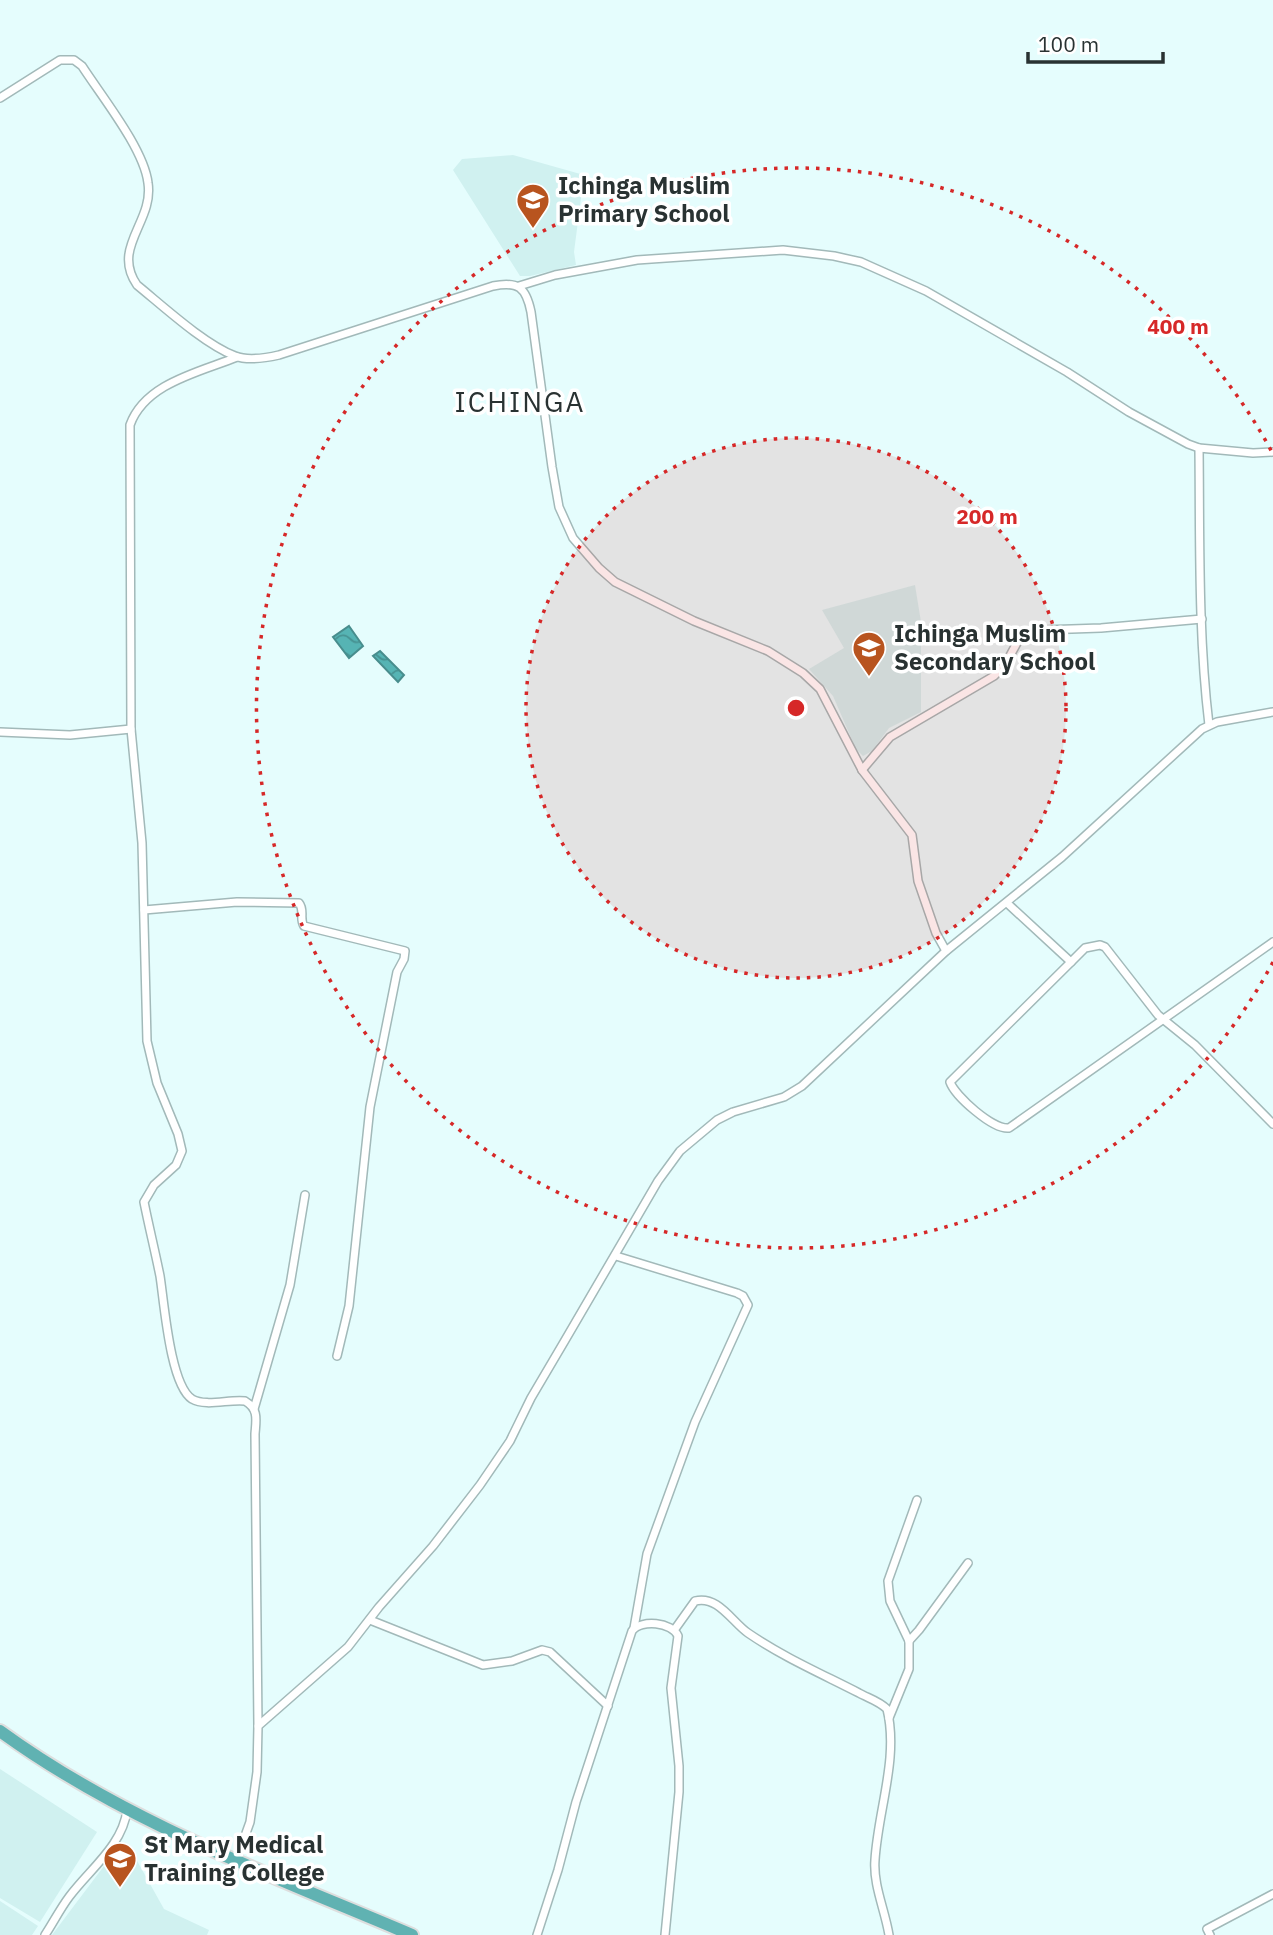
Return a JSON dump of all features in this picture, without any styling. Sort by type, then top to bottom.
[{"type":"highway","points":[[0,1731],[90,1790],[127,1810],[236,1861],[412,1935]]},
{"type":"street","points":[[0,98],[60,60],[74,60],[82,66],[135,149],[147,176],[149,197],[128,256],[131,277],[137,285],[195,330],[237,357]]},
{"type":"street","points":[[236,1861],[250,1822],[257,1772],[257,1414],[245,1401],[206,1402],[191,1398],[185,1391],[169,1340],[161,1283],[144,1202],[154,1185],[176,1165],[181,1152],[178,1134],[157,1083],[148,1052],[142,843],[131,729],[130,425],[139,408],[157,391],[237,357],[279,355],[493,286],[508,283],[519,286],[555,275],[650,259],[800,250],[861,262],[926,291],[1067,372],[1137,418],[1199,448],[1273,452]]},
{"type":"street","points":[[519,286],[527,297],[531,312],[559,507],[573,538],[598,568],[615,582],[694,621],[768,651],[812,679],[820,689],[862,771],[912,835],[918,881],[946,951]]},
{"type":"street","points":[[1199,448],[1202,619],[1209,725]]},
{"type":"street","points":[[862,771],[890,737],[994,676],[1005,665],[1018,641],[1029,633],[1202,619]]},
{"type":"street","points":[[258,1726],[348,1647],[433,1546],[510,1441],[531,1398],[659,1181],[689,1142],[717,1120],[733,1112],[784,1097],[802,1086],[946,951],[1062,858],[1209,725],[1273,712]]},
{"type":"street","points":[[0,732],[70,735],[131,729]]},
{"type":"street","points":[[144,910],[237,902],[299,903],[303,909],[304,926],[405,951],[397,972],[370,1107],[349,1306],[337,1356]]},
{"type":"street","points":[[1007,902],[1071,962]]},
{"type":"street","points":[[1273,942],[1163,1019],[1009,1128],[998,1127],[954,1090],[950,1082],[1085,948],[1100,944],[1163,1019],[1195,1045],[1273,1124]]},
{"type":"street","points":[[254,1409],[290,1285],[305,1195]]},
{"type":"street","points":[[537,1935],[576,1802],[634,1628],[647,1554],[695,1422],[748,1305],[743,1296],[737,1293],[616,1256]]},
{"type":"street","points":[[888,1722],[909,1669],[909,1641],[890,1601],[888,1581],[916,1500]]},
{"type":"street","points":[[909,1641],[968,1563]]},
{"type":"street","points":[[675,1629],[696,1600],[720,1606],[746,1632],[884,1706],[889,1714],[889,1765],[874,1862],[888,1935]]},
{"type":"street","points":[[370,1620],[483,1665],[512,1661],[542,1650],[550,1651],[608,1706]]},
{"type":"street","points":[[634,1628],[644,1624],[669,1626],[675,1629],[678,1639],[671,1688],[679,1792],[665,1935]]},
{"type":"street","points":[[45,1935],[68,1899],[122,1830],[127,1810]]},
{"type":"street","points":[[1210,1935],[1208,1929],[1273,1894]]},
{"type":"shaded area","name":"Ichinga Muslim Primary School","points":[[513,155],[584,175],[574,252],[576,265],[520,276],[453,170],[462,159]]},
{"type":"shaded area","name":"Ichinga Muslim Secondary School","points":[[915,585],[921,622],[921,712],[889,728],[872,751],[863,756],[856,749],[833,696],[809,669],[844,648],[822,610]]},
{"type":"shaded area","points":[[0,1769],[97,1832],[40,1922],[0,1898]]},
{"type":"shaded area","name":"St Mary Medical Training College","points":[[131,1850],[164,1909],[209,1930],[207,1935],[52,1935],[104,1866],[111,1870]]},
{"type":"shaded area","points":[[0,1901],[38,1926],[32,1935],[0,1935]]},
{"type":"water","points":[[349,626],[363,646],[349,658],[333,637]]},
{"type":"water","points":[[380,651],[404,675],[398,682],[373,656]]},
{"type":"place","name":"Ichinga Muslim Primary School","points":[[533,230]]},
{"type":"place","name":"Ichinga Muslim Secondary School","points":[[869,678]]},
{"type":"place","name":"St Mary Medical Training College","points":[[120,1889]]},
{"type":"district","name":"ICHINGA","points":[[520,402]]}]
